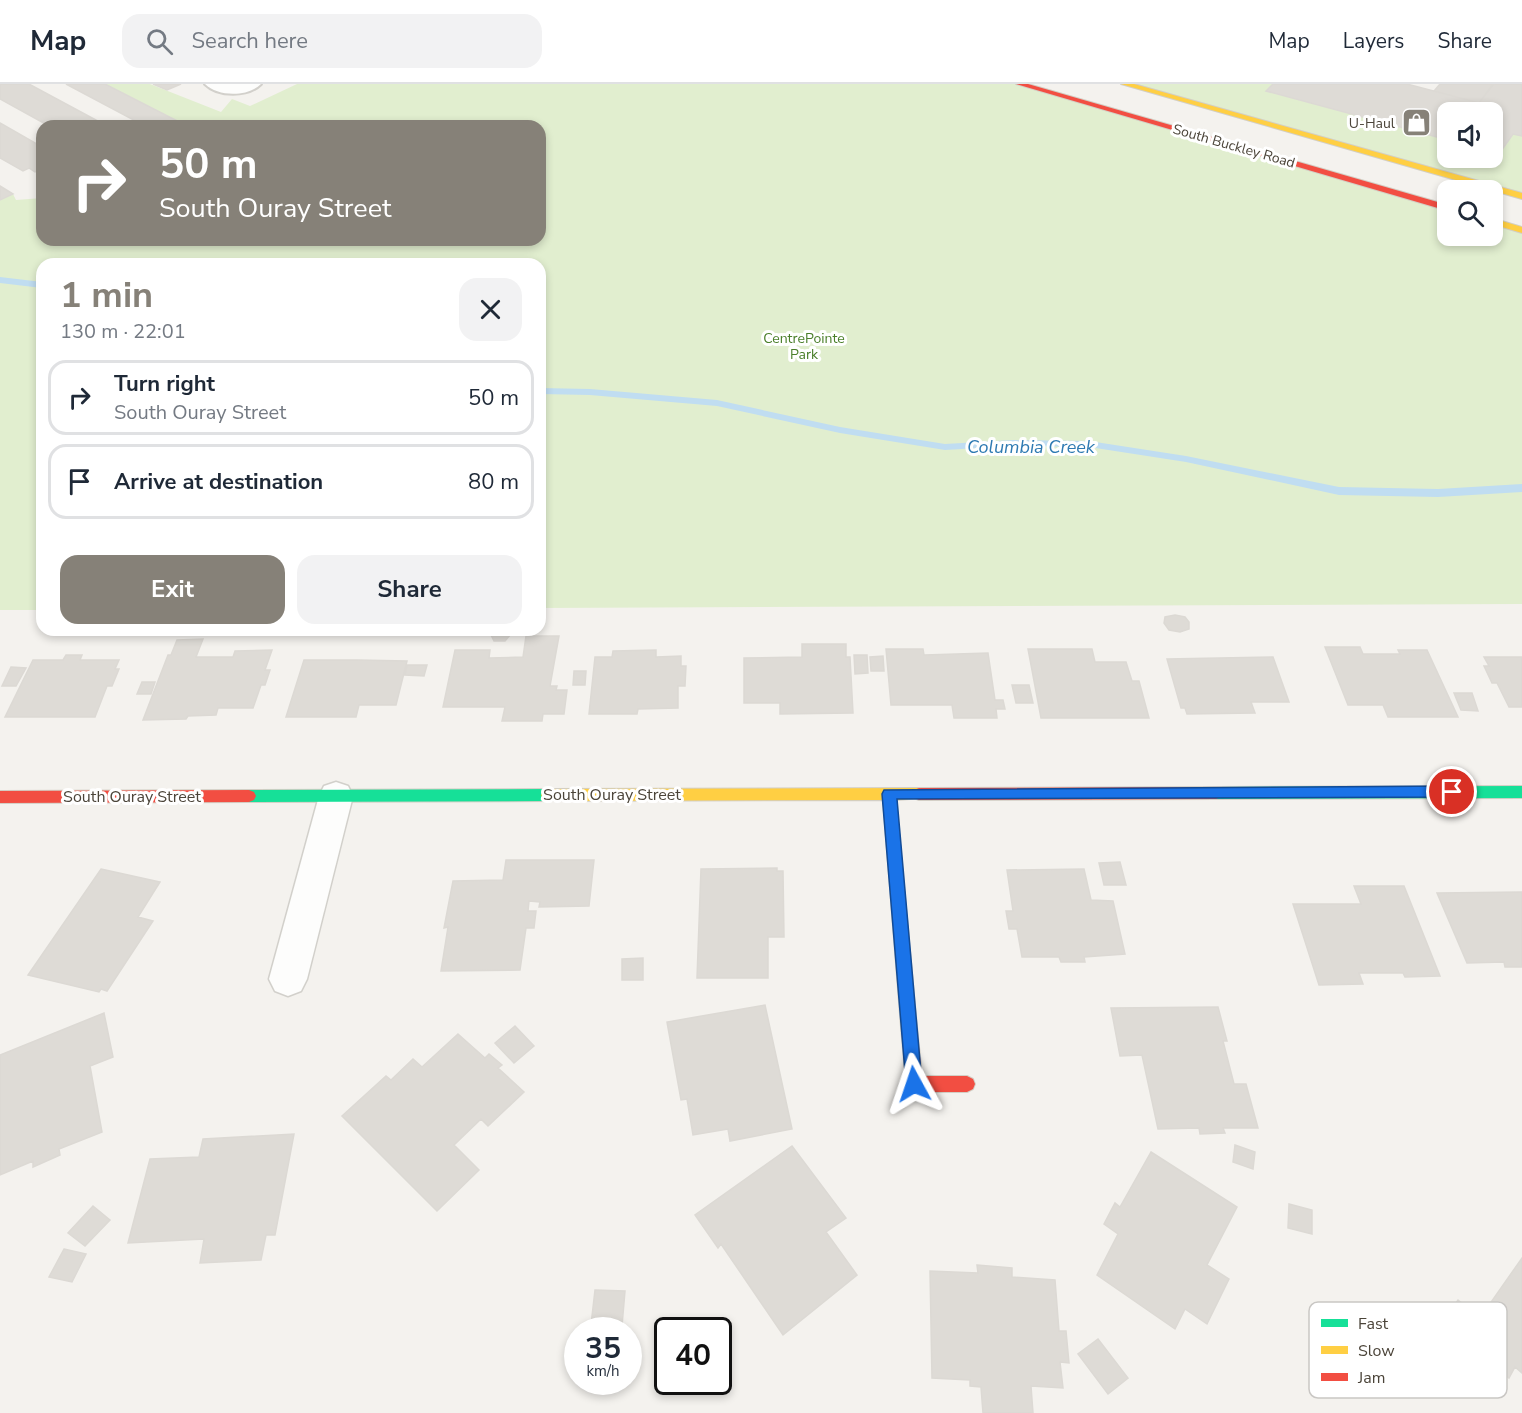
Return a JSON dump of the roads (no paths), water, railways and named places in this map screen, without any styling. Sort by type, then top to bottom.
[{"type":"street","name":"South Buckley Road","points":[[1020,84],[1437,205]]},
{"type":"street","name":"South Buckley Road","points":[[1125,84],[1522,196]]},
{"type":"street","points":[[1503,224],[1522,230]]},
{"type":"street","name":"South Ouray Street","points":[[0,797],[1522,792]]},
{"type":"street","points":[[889,794],[914,1084],[967,1084]]},
{"type":"street","points":[[288,979],[336,796]]},
{"type":"lane","points":[[211,84],[226,90],[241,90],[255,84]]},
{"type":"waterway","name":"Columbia Creek","points":[[0,280],[36,284]]},
{"type":"waterway","name":"Columbia Creek","points":[[546,391],[590,392],[717,403],[840,430],[945,447],[1013,443],[1089,444],[1186,459],[1339,491],[1438,493],[1522,488]]},
{"type":"place","name":"U-Haul","points":[[1416,123]]},
{"type":"park label","name":"CentrePointe Park","points":[[804,346]]}]
